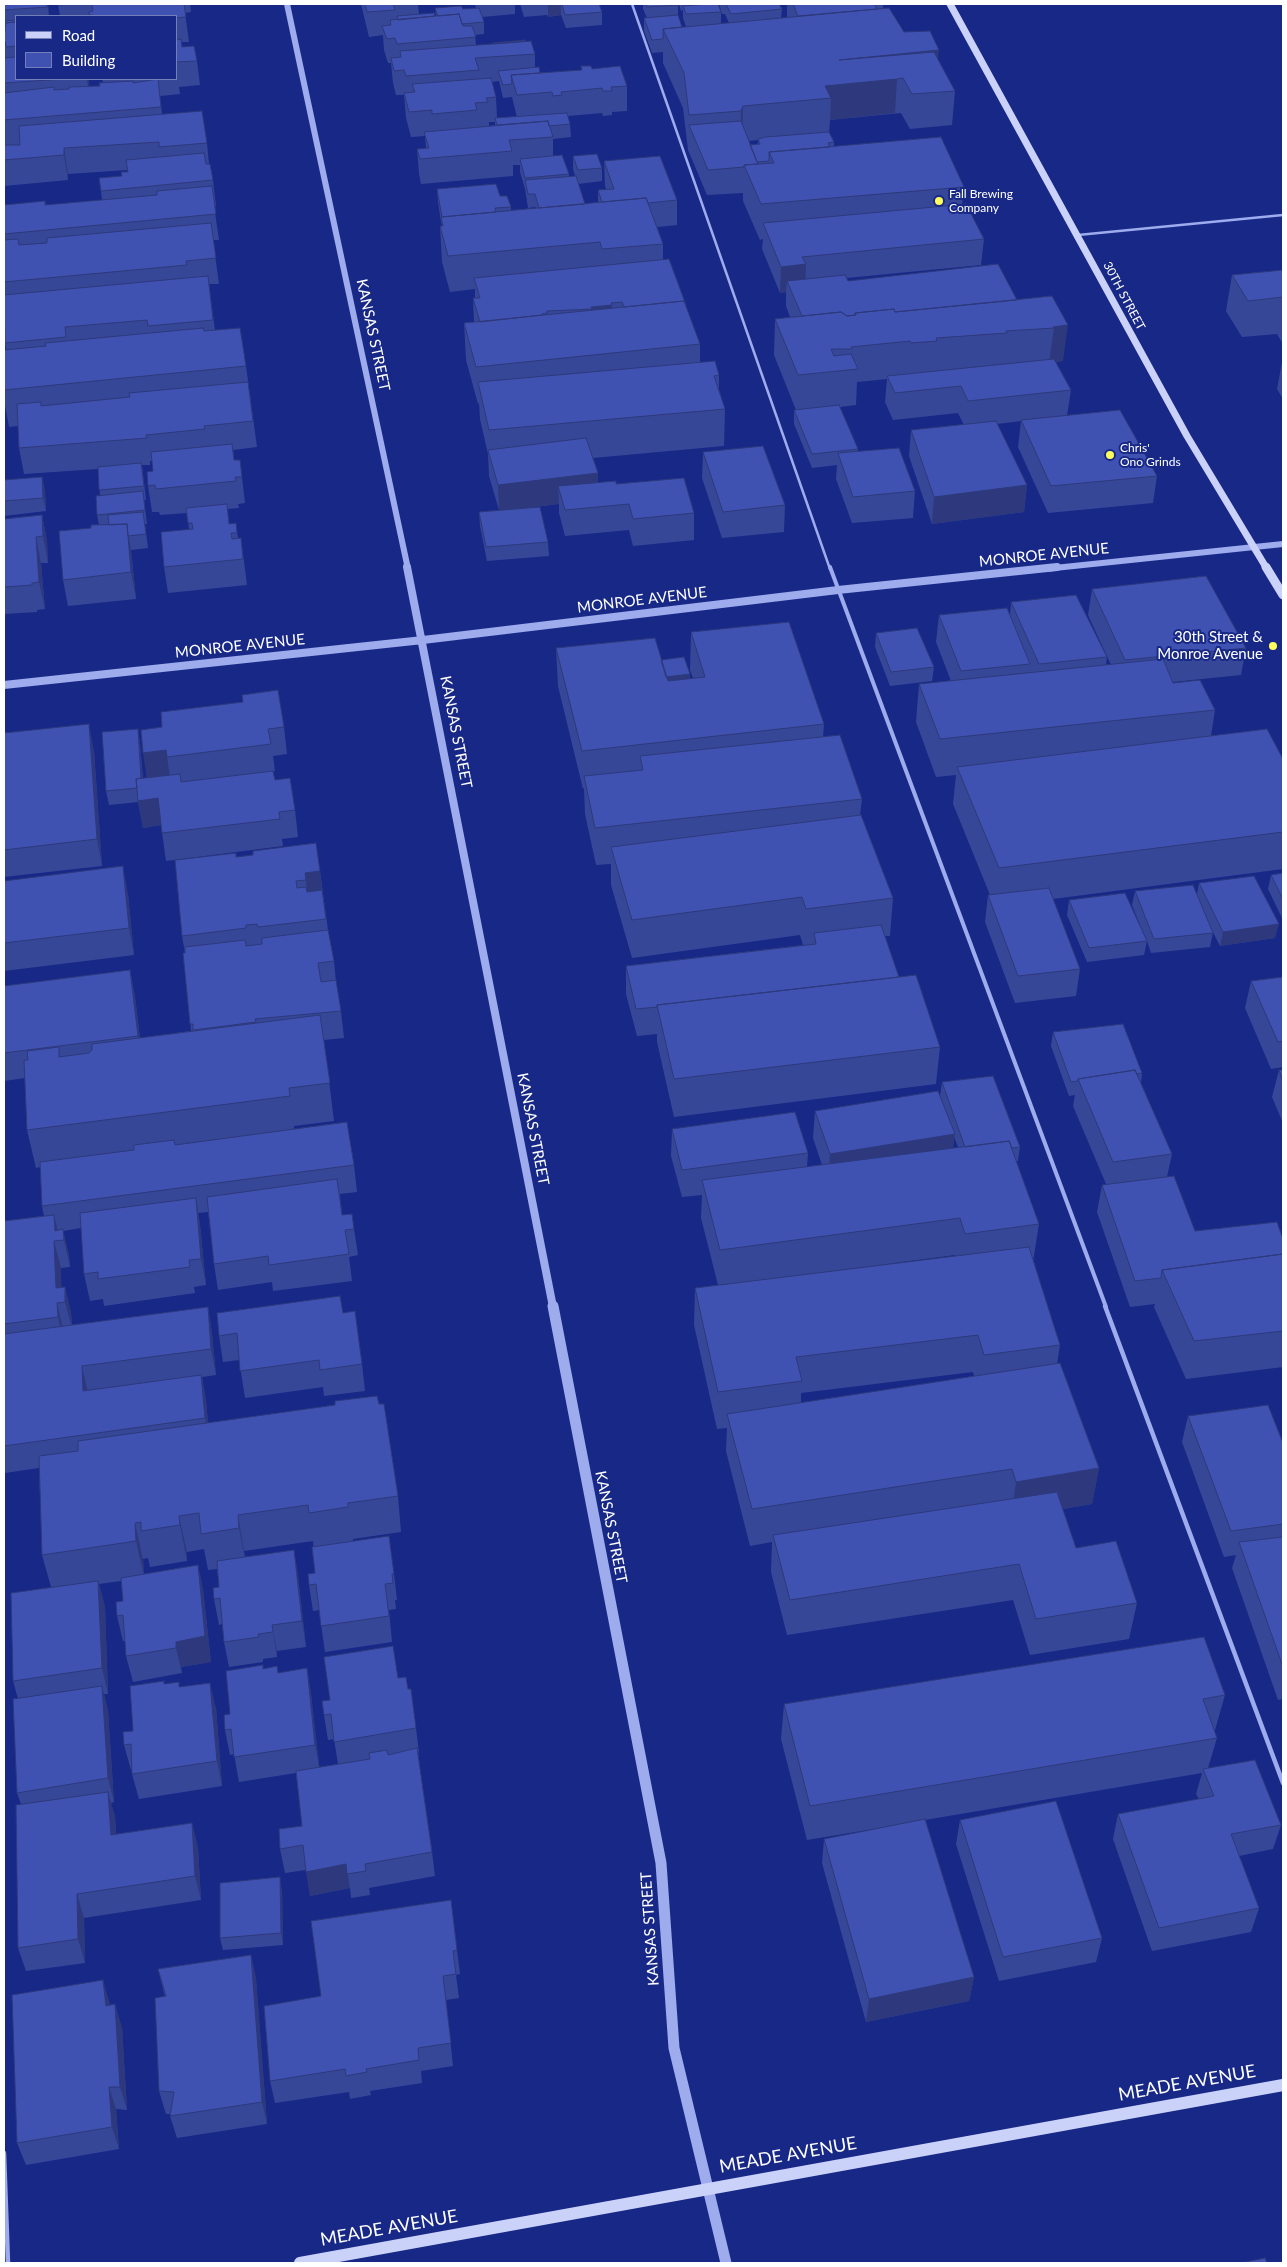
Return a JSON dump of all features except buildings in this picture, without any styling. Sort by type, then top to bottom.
[{"type":"main road","name":"30TH STREET","points":[[950,4],[1187,436],[1283,596]]},
{"type":"main road","name":"MEADE AVENUE","points":[[300,2263],[1283,2085]]},
{"type":"street","name":"KANSAS STREET","points":[[287,4],[423,640],[661,1863],[674,2048],[726,2263]]},
{"type":"street","name":"MONROE AVENUE","points":[[4,685],[423,640],[838,590],[1283,544]]},
{"type":"lane","points":[[632,4],[838,590],[1283,1783]]},
{"type":"lane","points":[[1078,235],[1283,215]]},
{"type":"lane","points":[[4,2153],[8,2263]]},
{"type":"place","name":"Fall Brewing Company","points":[[939,201]]},
{"type":"place","name":"Chris' Ono Grinds","points":[[1110,455]]},
{"type":"place","name":"30th Street & Monroe Avenue","points":[[1273,646]]}]
